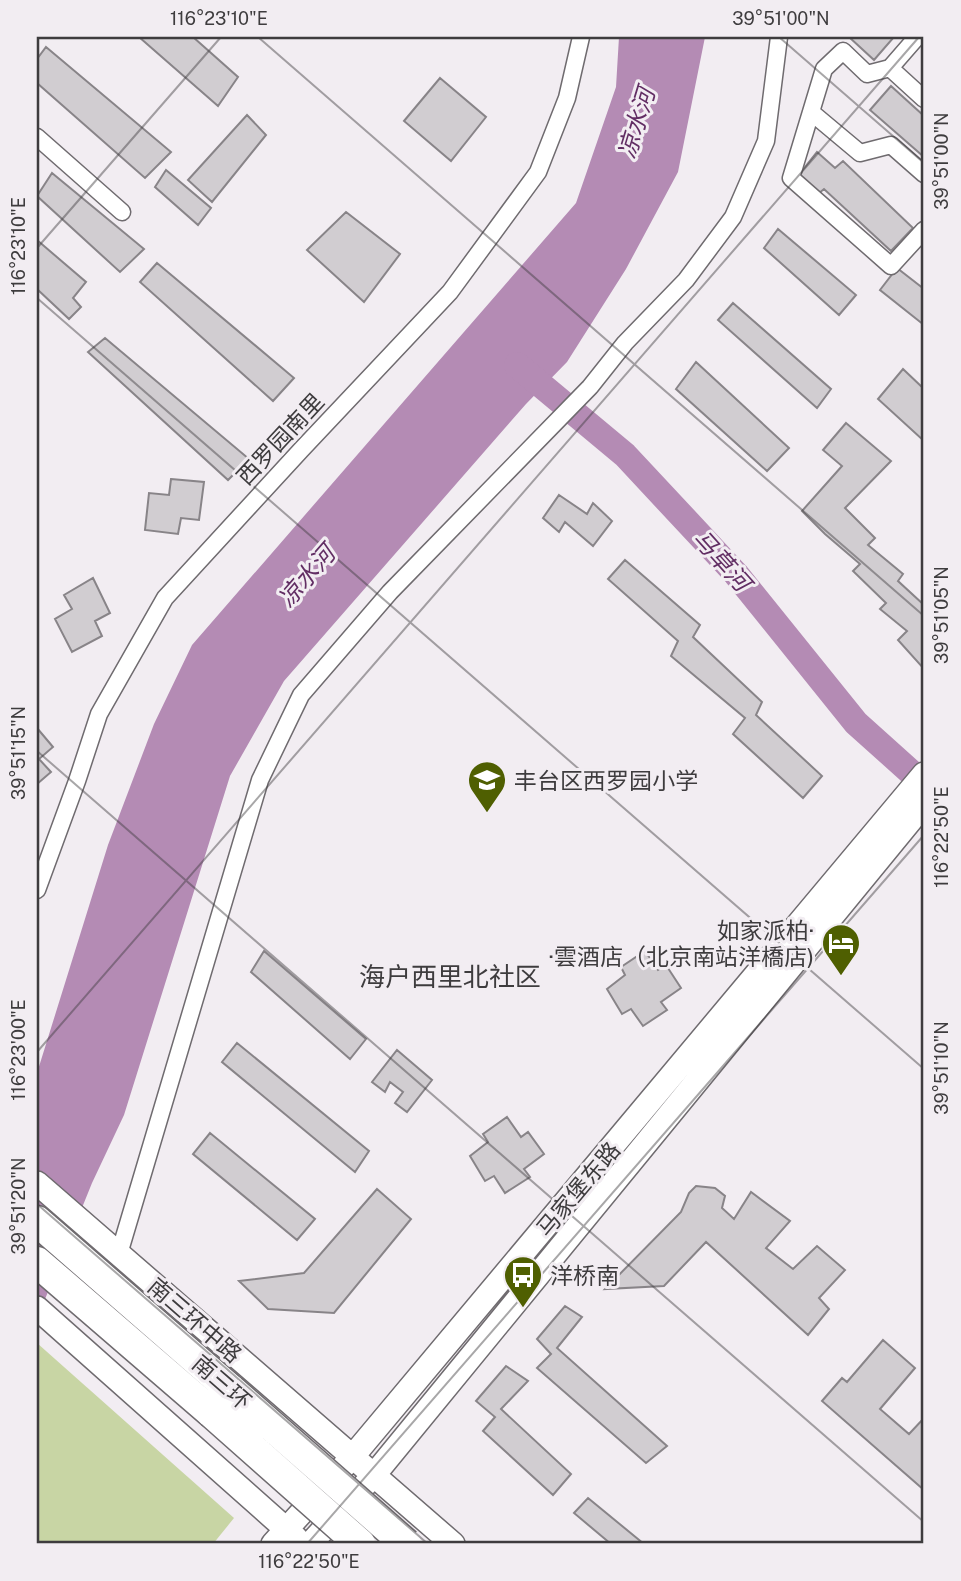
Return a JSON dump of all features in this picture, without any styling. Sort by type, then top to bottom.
[{"type":"highway","name":"南三环","points":[[37,1221],[406,1544]]},
{"type":"highway","name":"南三环","points":[[37,1262],[360,1544]]},
{"type":"main road","points":[[883,839],[924,774]]},
{"type":"main road","points":[[883,839],[924,804]]},
{"type":"main road","name":"马家堡东路","points":[[288,1539],[353,1456],[883,839]]},
{"type":"main road","name":"马家堡东路","points":[[310,1544],[374,1475],[883,839]]},
{"type":"main road","name":"南三环中路","points":[[37,1183],[453,1544]]},
{"type":"main road","points":[[37,1308],[210,1460],[288,1539]]},
{"type":"main road","points":[[210,1460],[273,1387]]},
{"type":"street","name":"西罗园南里","points":[[37,890],[99,714],[165,598],[458,281],[538,172],[567,98],[581,37]]},
{"type":"street","points":[[119,1254],[260,780],[301,695],[390,592],[590,387],[625,343],[686,280],[733,217],[766,141],[779,37]]},
{"type":"street","points":[[917,37],[890,68],[867,74],[843,51],[824,69],[791,178],[891,266],[924,230]]},
{"type":"street","points":[[890,68],[924,99]]},
{"type":"street","points":[[811,112],[860,153],[891,145],[924,174]]},
{"type":"street","points":[[37,137],[122,212]]},
{"type":"green space","points":[[37,1343],[234,1518],[213,1544],[37,1544]]},
{"type":"water","name":"凉水河","points":[[619,37],[705,37],[678,172],[626,269],[567,362],[526,404],[284,681],[230,776],[124,1115],[92,1183],[37,1319],[37,1073],[108,845],[154,724],[192,645],[576,203],[616,87]]},
{"type":"building","points":[[139,37],[193,37],[238,77],[218,106]]},
{"type":"building","points":[[849,37],[894,37],[874,60]]},
{"type":"building","points":[[46,47],[171,152],[145,178],[37,83],[37,59]]},
{"type":"building","points":[[440,78],[486,117],[451,161],[404,121]]},
{"type":"building","points":[[891,86],[924,116],[924,157],[870,110]]},
{"type":"building","points":[[247,115],[266,135],[212,202],[188,180]]},
{"type":"building","points":[[817,152],[835,168],[843,161],[913,228],[891,251],[824,189],[818,194],[798,176]]},
{"type":"building","points":[[166,170],[211,208],[198,225],[155,187]]},
{"type":"building","points":[[52,173],[144,249],[120,272],[37,196]]},
{"type":"building","points":[[346,212],[400,254],[364,302],[307,250]]},
{"type":"building","points":[[778,229],[856,295],[839,315],[764,248]]},
{"type":"building","points":[[37,240],[86,282],[73,298],[81,307],[69,319],[37,289]]},
{"type":"building","points":[[157,263],[294,378],[273,401],[140,282]]},
{"type":"building","points":[[897,268],[924,289],[924,325],[880,290]]},
{"type":"building","points":[[733,303],[831,389],[817,408],[718,320]]},
{"type":"building","points":[[105,338],[249,459],[228,480],[88,352]]},
{"type":"building","points":[[696,362],[789,448],[767,471],[676,389]]},
{"type":"building","points":[[903,369],[924,389],[924,441],[878,399]]},
{"type":"building","points":[[846,423],[891,461],[845,508],[875,538],[868,545],[903,574],[898,581],[924,605],[924,669],[898,640],[907,631],[880,609],[886,603],[853,571],[860,564],[802,511],[842,466],[823,450]]},
{"type":"building","points":[[171,479],[204,482],[199,520],[181,518],[178,534],[145,530],[149,493],[169,495]]},
{"type":"building","points":[[559,495],[587,514],[593,503],[612,521],[593,546],[565,522],[559,532],[543,518]]},
{"type":"building","points":[[625,560],[700,625],[693,637],[762,702],[756,715],[822,776],[803,798],[733,734],[745,718],[671,656],[678,641],[608,579]]},
{"type":"building","points":[[93,578],[110,613],[95,621],[102,636],[72,652],[55,619],[72,609],[64,595]]},
{"type":"building","points":[[37,728],[53,747],[39,759],[51,772],[37,784]]},
{"type":"building","points":[[264,951],[366,1039],[350,1059],[251,972]]},
{"type":"building","points":[[645,951],[658,970],[666,965],[681,988],[661,1002],[667,1010],[643,1026],[631,1009],[622,1014],[607,989],[625,975],[621,967]]},
{"type":"building","points":[[237,1043],[369,1151],[355,1172],[222,1062]]},
{"type":"building","points":[[397,1050],[432,1080],[407,1112],[395,1103],[403,1092],[390,1082],[385,1092],[372,1082]]},
{"type":"building","points":[[507,1117],[521,1137],[528,1132],[544,1154],[524,1169],[530,1177],[505,1193],[494,1176],[485,1181],[470,1156],[488,1142],[483,1134]]},
{"type":"building","points":[[210,1133],[315,1219],[297,1240],[193,1154]]},
{"type":"building","points":[[696,1186],[715,1188],[725,1196],[722,1208],[734,1219],[751,1192],[790,1221],[766,1248],[793,1269],[817,1246],[845,1270],[819,1298],[829,1309],[808,1335],[706,1242],[664,1286],[605,1289],[681,1212],[689,1193]]},
{"type":"building","points":[[377,1189],[411,1219],[334,1313],[268,1309],[239,1281],[304,1273]]},
{"type":"building","points":[[565,1306],[582,1317],[557,1348],[667,1446],[646,1463],[537,1368],[551,1354],[537,1339]]},
{"type":"building","points":[[883,1340],[915,1368],[880,1409],[909,1434],[924,1418],[924,1490],[822,1401],[842,1378],[847,1382]]},
{"type":"building","points":[[506,1366],[528,1381],[501,1409],[571,1474],[553,1495],[483,1431],[495,1417],[476,1401]]},
{"type":"building","points":[[588,1498],[644,1544],[611,1544],[574,1513]]},
{"type":"waterway","name":"马草河","points":[[517,365],[625,455],[736,574],[856,723],[924,784]]},
{"type":"place","name":"丰台区西罗园小学","points":[[487,814]]},
{"type":"place","name":"如家派柏· ·雲酒店（北京南站洋橋店)","points":[[841,977]]},
{"type":"place","name":"洋桥南","points":[[523,1309]]},
{"type":"district","name":"海户西里北社区","points":[[450,976]]}]
